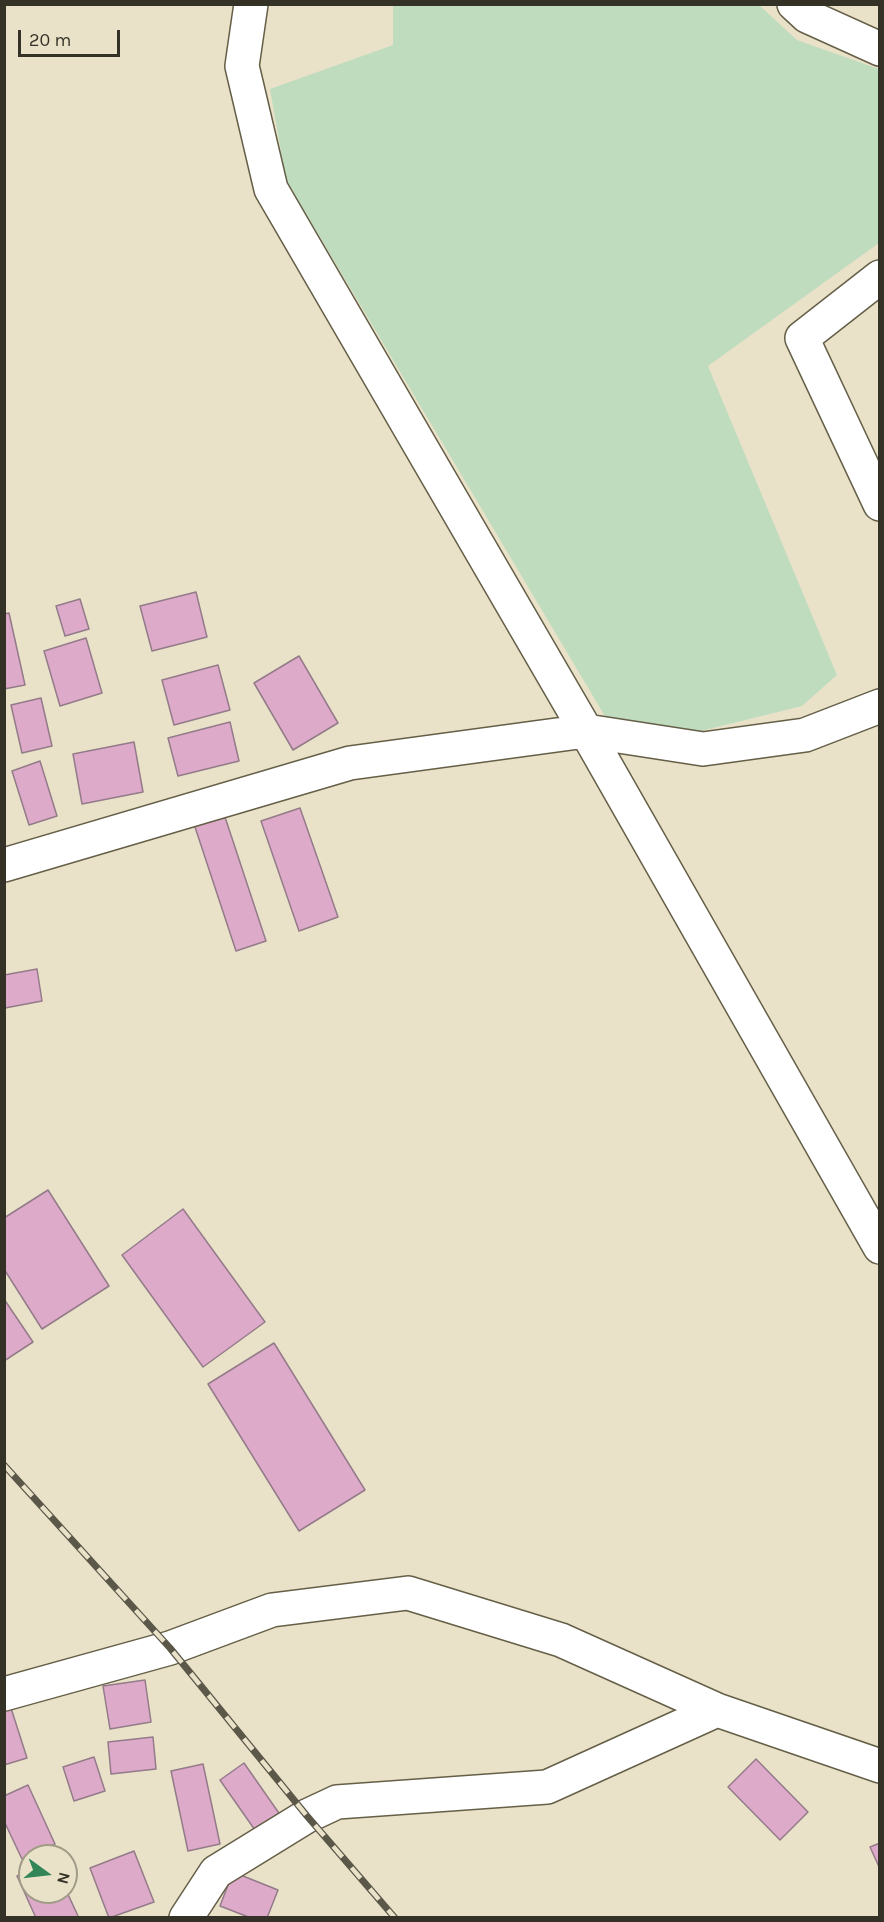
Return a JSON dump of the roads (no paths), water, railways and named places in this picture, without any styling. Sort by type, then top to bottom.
[{"type":"street","points":[[251,4],[242,66],[271,189],[586,731],[879,1247]]},
{"type":"street","points":[[794,4],[807,16],[879,49]]},
{"type":"street","points":[[879,277],[802,338],[879,502]]},
{"type":"street","points":[[4,865],[350,763],[586,731],[703,749],[805,735],[879,706]]},
{"type":"street","points":[[4,1694],[170,1648],[272,1610],[408,1593],[561,1640],[717,1710],[879,1766]]},
{"type":"street","points":[[186,1917],[216,1872],[307,1816],[337,1802],[547,1787],[717,1710]]},
{"type":"railway","points":[[4,1465],[170,1648],[307,1816],[395,1918]]}]
